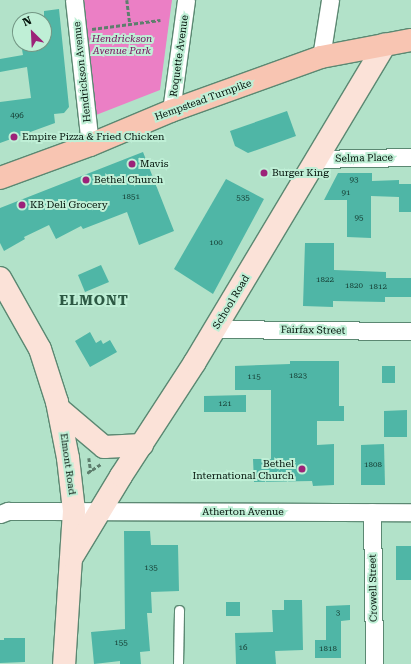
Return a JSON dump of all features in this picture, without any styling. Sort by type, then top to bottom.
[{"type":"main road","name":"Hempstead Turnpike","points":[[0,178],[90,145],[171,112],[321,57],[411,40]]},
{"type":"main road","name":"School Road","points":[[72,557],[101,511],[120,476],[142,445],[214,330],[385,44]]},
{"type":"main road","name":"Elmont Road","points":[[0,278],[40,349],[59,409],[68,458],[74,511],[64,664]]},
{"type":"main road","points":[[59,409],[104,447],[142,445]]},
{"type":"street","name":"Hendrickson Avenue","points":[[74,0],[90,145]]},
{"type":"street","name":"Roquette Avenue","points":[[171,112],[186,0]]},
{"type":"street","points":[[321,57],[330,0]]},
{"type":"street","name":"Selma Place","points":[[316,159],[411,157]]},
{"type":"street","name":"Fairfax Street","points":[[214,330],[411,331]]},
{"type":"street","name":"Atherton Avenue","points":[[0,514],[8,511],[411,512]]},
{"type":"street","name":"Crowell Street","points":[[372,512],[374,664]]},
{"type":"lane","points":[[178,664],[179,610]]},
{"type":"path","points":[[127,0],[130,24]]},
{"type":"path","points":[[78,31],[160,20]]},
{"type":"green space","name":"Hendrickson Avenue Park","points":[[75,0],[172,0],[160,90],[96,115],[85,106]]},
{"type":"building","points":[[59,9],[69,107],[64,113],[54,114],[55,123],[0,143],[0,102],[31,98],[27,67],[0,72],[0,59],[23,55],[22,52],[52,52],[52,12],[44,11]]},
{"type":"building","points":[[287,111],[296,136],[248,153],[235,146],[230,131]]},
{"type":"building","points":[[143,152],[174,231],[139,245],[127,212],[83,229],[81,226],[56,239],[49,225],[24,237],[25,239],[4,251],[0,243],[0,208]]},
{"type":"building","points":[[338,173],[372,173],[372,181],[399,180],[399,184],[411,184],[411,212],[399,212],[399,197],[371,196],[371,238],[347,237],[347,200],[324,200]]},
{"type":"building","points":[[226,179],[264,199],[213,294],[174,269]]},
{"type":"building","points":[[305,243],[334,243],[334,270],[386,272],[386,278],[411,278],[411,297],[385,297],[385,302],[333,301],[333,307],[303,306]]},
{"type":"building","points":[[101,265],[109,282],[85,292],[78,275]]},
{"type":"building","points":[[90,332],[96,343],[101,340],[103,344],[110,340],[117,352],[90,367],[75,341]]},
{"type":"building","points":[[290,361],[339,361],[339,406],[344,406],[344,421],[317,421],[317,445],[334,444],[334,485],[313,486],[312,481],[254,482],[253,459],[271,459],[271,390],[235,390],[235,366],[290,364]]},
{"type":"building","points":[[382,366],[395,366],[395,383],[382,383]]},
{"type":"building","points":[[246,395],[246,412],[204,412],[204,396]]},
{"type":"building","points":[[407,410],[407,437],[384,437],[384,411]]},
{"type":"building","points":[[384,444],[385,485],[361,485],[361,445]]},
{"type":"building","points":[[124,531],[150,531],[151,545],[178,545],[179,591],[151,592],[152,613],[147,613],[150,651],[140,652],[141,664],[120,664],[120,661],[94,664],[91,632],[125,629]]},
{"type":"building","points":[[396,546],[411,546],[411,580],[396,580]]},
{"type":"building","points":[[284,600],[302,600],[303,650],[275,651],[276,664],[236,664],[235,633],[273,632],[272,610],[284,610]]},
{"type":"building","points":[[226,602],[240,602],[240,616],[226,616]]},
{"type":"building","points":[[350,605],[350,620],[341,621],[341,658],[315,658],[315,640],[326,640],[326,606]]},
{"type":"building","points":[[4,638],[25,638],[25,662],[0,663],[0,640],[4,640]]},
{"type":"place","name":"Empire Pizza & Fried Chicken","points":[[14,137]]},
{"type":"place","name":"Mavis","points":[[132,164]]},
{"type":"place","name":"Burger King","points":[[264,173]]},
{"type":"place","name":"Bethel Church","points":[[86,180]]},
{"type":"place","name":"KB Deli Grocery","points":[[22,205]]},
{"type":"place","name":"Bethel International Church","points":[[302,469]]},
{"type":"district","name":"ELMONT","points":[[94,300]]}]
